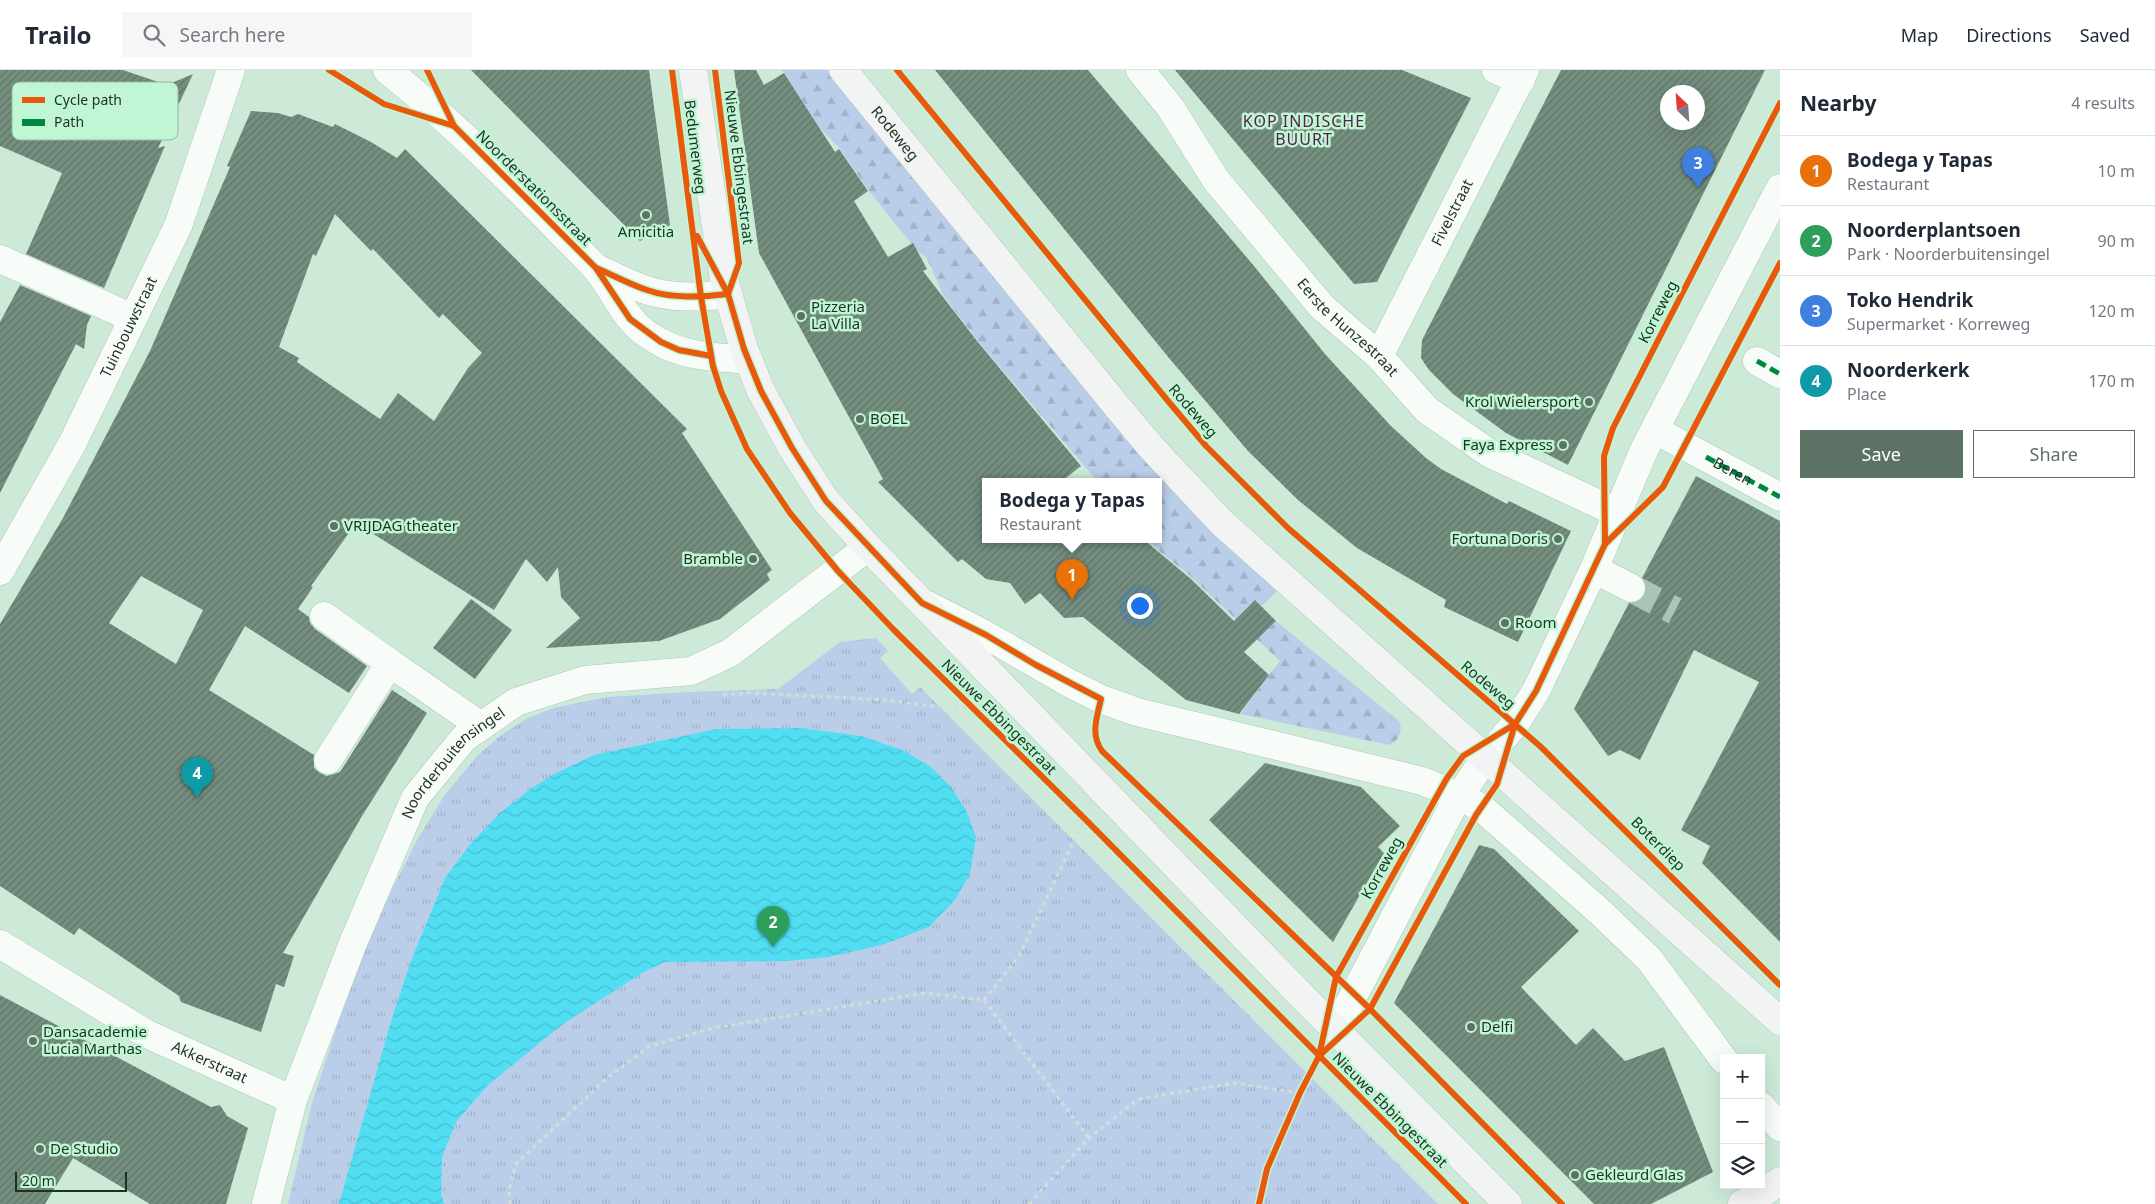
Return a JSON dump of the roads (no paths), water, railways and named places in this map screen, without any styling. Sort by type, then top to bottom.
[{"type":"main road","name":"Nieuwe Ebbingestraat","points":[[693,70],[714,222],[728,294],[748,360],[761,391],[792,448],[826,501],[922,603],[1508,1204]]},
{"type":"main road","name":"Rodeweg","points":[[843,70],[1115,404],[1187,486],[1259,558],[1487,759]]},
{"type":"main road","points":[[1487,759],[1780,1020]]},
{"type":"main road","points":[[1742,1204],[1777,1188]]},
{"type":"street","name":"Tuinbouwstraat","points":[[0,571],[72,444],[178,226],[231,70]]},
{"type":"street","name":"Noorderstationsstraat","points":[[387,70],[454,126],[596,268],[630,319],[644,332],[661,342],[698,355],[748,360]]},
{"type":"street","name":"Eerste Hunzestraat","points":[[1140,70],[1170,107],[1216,180],[1309,292],[1322,307],[1378,356],[1427,410],[1489,453],[1618,513]]},
{"type":"street","name":"Fivelstraat","points":[[1378,356],[1514,73]]},
{"type":"street","points":[[1336,1029],[1459,796],[1515,724],[1536,690],[1594,569],[1655,430],[1780,188]]},
{"type":"street","points":[[0,259],[133,318]]},
{"type":"street","name":"Noorderstationsstraat","points":[[596,268],[648,291],[677,296],[728,294]]},
{"type":"street","name":"Beren","points":[[1655,430],[1780,497]]},
{"type":"street","name":"Noorderbuitensingel","points":[[266,1204],[294,1100],[353,943],[415,798],[464,738],[516,702],[585,680],[691,671],[730,653],[868,547]]},
{"type":"street","points":[[1594,569],[1631,588]]},
{"type":"street","name":"Nieuwe Ebbingestraat","points":[[922,603],[986,635],[1036,665],[1101,699],[1137,712],[1422,781],[1459,796],[1484,810],[1598,910],[1649,959],[1720,1055]]},
{"type":"street","points":[[324,616],[481,726]]},
{"type":"street","points":[[328,760],[390,663]]},
{"type":"street","name":"Akkerstraat","points":[[0,944],[147,1034],[294,1100]]},
{"type":"street","points":[[1765,1110],[1780,1127]]},
{"type":"water","points":[[801,728],[861,736],[902,750],[931,767],[950,786],[966,810],[976,837],[970,874],[955,900],[929,927],[882,945],[828,957],[789,961],[665,962],[642,973],[563,1024],[488,1085],[456,1122],[442,1157],[441,1194],[444,1204],[339,1204],[392,1018],[411,961],[445,878],[471,843],[500,813],[529,790],[554,774],[594,755],[716,729]]},
{"type":"tunnel","points":[[1631,588],[1675,611]]},
{"type":"place","name":"Toko Hendrik","points":[[1698,188]]},
{"type":"place","name":"Amicitia","points":[[646,215]]},
{"type":"place","name":"Pizzeria La Villa","points":[[801,316]]},
{"type":"place","name":"Krol Wielersport","points":[[1589,402]]},
{"type":"place","name":"BOEL","points":[[860,419]]},
{"type":"place","name":"Faya Express","points":[[1563,445]]},
{"type":"place","name":"VRIJDAG theater","points":[[334,526]]},
{"type":"place","name":"Fortuna Doris","points":[[1558,539]]},
{"type":"place","name":"Bramble","points":[[753,559]]},
{"type":"place","name":"Bodega y Tapas","points":[[1072,600]]},
{"type":"place","name":"Room","points":[[1505,623]]},
{"type":"place","name":"Noorderkerk","points":[[197,798]]},
{"type":"place","name":"Noorderplantsoen","points":[[773,947]]},
{"type":"place","name":"Delfi","points":[[1471,1027]]},
{"type":"place","name":"Dansacademie Lucia Marthas","points":[[33,1041]]},
{"type":"place","name":"De Studio","points":[[40,1149]]},
{"type":"place","name":"Gekleurd Glas","points":[[1575,1175]]},
{"type":"district","name":"KOP INDISCHE BUURT","points":[[1304,130]]}]
